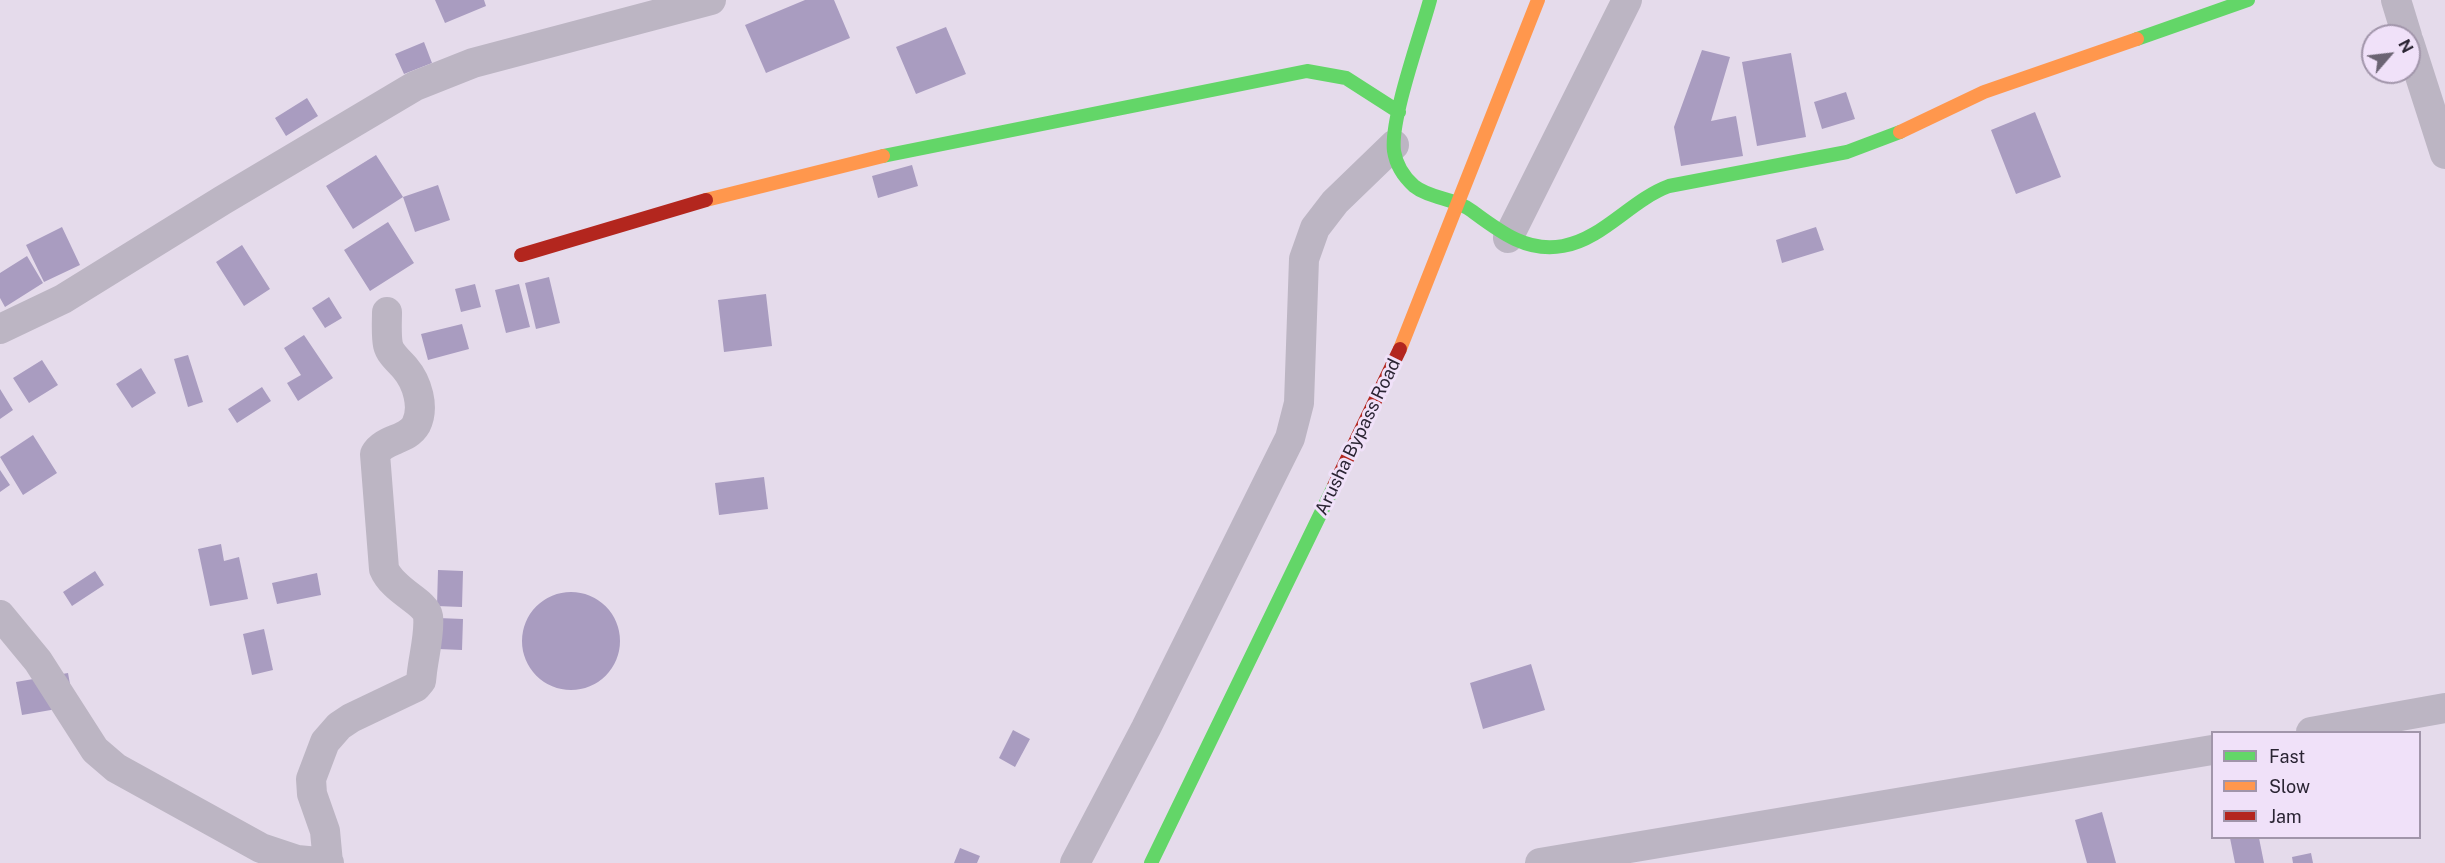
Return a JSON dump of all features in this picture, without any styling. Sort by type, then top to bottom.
[{"type":"street","points":[[0,329],[63,299],[223,200],[415,86],[473,63],[711,0]]},
{"type":"street","points":[[1430,0],[1399,112],[1394,145],[1397,161],[1404,175],[1417,188],[1458,200],[1508,238],[1539,248],[1565,246],[1586,237],[1660,188],[1692,179],[1846,152],[1872,145],[1950,105],[2248,0]]},
{"type":"street","name":"Arusha Bypass Road","points":[[1151,863],[1395,363],[1538,0]]},
{"type":"street","points":[[1508,238],[1627,0]]},
{"type":"street","points":[[2396,0],[2403,24]]},
{"type":"street","points":[[521,255],[714,198],[921,146],[1307,71],[1332,71],[1353,79],[1399,112]]},
{"type":"street","points":[[2421,79],[2445,154]]},
{"type":"street","points":[[1075,863],[1146,728],[1290,438],[1299,403],[1304,260],[1315,228],[1335,202],[1394,145]]},
{"type":"street","points":[[0,615],[38,661],[95,750],[116,768],[261,848],[297,860],[328,863],[325,831],[312,794],[312,779],[325,742],[339,726],[351,718],[416,687],[421,681],[422,672],[428,615],[420,604],[390,582],[384,569],[375,454],[381,445],[410,432],[418,419],[419,404],[417,388],[411,376],[388,345],[387,312]]},
{"type":"street","points":[[2317,731],[2445,708]]},
{"type":"street","points":[[1540,863],[1615,857],[2211,750]]},
{"type":"building","points":[[435,0],[484,0],[486,6],[445,23]]},
{"type":"building","points":[[805,0],[834,0],[850,38],[766,73],[745,25]]},
{"type":"building","points":[[946,27],[966,74],[916,94],[896,47]]},
{"type":"building","points":[[424,42],[432,63],[404,74],[395,54]]},
{"type":"building","points":[[1702,50],[1730,57],[1711,121],[1736,116],[1743,156],[1681,166],[1674,127]]},
{"type":"building","points":[[1791,53],[1806,137],[1757,146],[1742,62]]},
{"type":"building","points":[[1846,92],[1855,119],[1822,129],[1814,102]]},
{"type":"building","points":[[307,98],[318,116],[286,136],[275,118]]},
{"type":"building","points":[[2035,112],[2061,177],[2016,194],[1991,130]]},
{"type":"building","points":[[376,155],[403,197],[353,229],[326,186]]},
{"type":"building","points":[[912,165],[918,186],[878,198],[872,176]]},
{"type":"building","points":[[438,185],[450,220],[415,232],[403,197]]},
{"type":"building","points":[[388,222],[414,263],[370,291],[344,250]]},
{"type":"building","points":[[62,227],[80,265],[44,282],[26,245]]},
{"type":"building","points":[[1816,227],[1824,250],[1782,263],[1776,240]]},
{"type":"building","points":[[242,245],[270,289],[244,306],[216,262]]},
{"type":"building","points":[[27,256],[43,283],[5,307],[0,298],[0,273]]},
{"type":"building","points":[[549,277],[560,323],[536,329],[525,283]]},
{"type":"building","points":[[475,284],[481,307],[461,312],[455,289]]},
{"type":"building","points":[[519,284],[530,327],[506,333],[495,290]]},
{"type":"building","points":[[766,294],[772,346],[724,352],[718,300]]},
{"type":"building","points":[[329,297],[342,318],[325,328],[312,308]]},
{"type":"building","points":[[462,324],[469,349],[428,360],[421,334]]},
{"type":"building","points":[[304,335],[333,378],[298,401],[287,383],[301,375],[284,348]]},
{"type":"building","points":[[188,355],[203,402],[188,407],[174,359]]},
{"type":"building","points":[[42,360],[58,385],[29,403],[13,378]]},
{"type":"building","points":[[141,368],[156,393],[132,408],[116,384]]},
{"type":"building","points":[[262,387],[271,401],[237,423],[228,409]]},
{"type":"building","points":[[0,389],[13,410],[0,419]]},
{"type":"building","points":[[33,435],[57,473],[23,495],[0,457]]},
{"type":"building","points":[[0,470],[10,485],[0,492]]},
{"type":"building","points":[[764,477],[768,509],[719,515],[715,483]]},
{"type":"building","points":[[221,544],[224,561],[239,557],[248,599],[210,606],[198,549]]},
{"type":"building","points":[[438,570],[463,571],[462,607],[437,606]]},
{"type":"building","points":[[95,571],[104,585],[72,606],[63,592]]},
{"type":"building","points":[[317,573],[321,595],[277,604],[272,583]]},
{"type":"building","points":[[561,592],[581,592],[606,606],[617,622],[620,641],[617,660],[606,676],[581,690],[561,690],[544,682],[530,668],[522,651],[522,631],[530,614],[544,600]]},
{"type":"building","points":[[438,618],[463,619],[462,650],[438,649]]},
{"type":"building","points":[[264,629],[273,670],[252,675],[243,634]]},
{"type":"building","points":[[1531,664],[1545,710],[1483,729],[1470,683]]},
{"type":"building","points":[[68,673],[74,706],[22,715],[16,682]]},
{"type":"building","points":[[1013,730],[1030,739],[1015,767],[999,758]]},
{"type":"building","points":[[2102,812],[2116,863],[2087,863],[2075,820]]},
{"type":"building","points":[[2230,839],[2259,839],[2264,863],[2235,863]]},
{"type":"building","points":[[960,848],[980,856],[977,863],[954,863]]},
{"type":"building","points":[[2311,853],[2313,863],[2293,863],[2292,857]]},
{"type":"traffic: fast","points":[[1430,0],[1401,98],[1394,137],[1397,161],[1407,179],[1420,190],[1458,203],[1503,233],[1526,243],[1550,247],[1577,242],[1591,236],[1642,200],[1669,186],[1847,152],[1900,132]]},
{"type":"traffic: fast","points":[[2137,39],[2248,0]]},
{"type":"traffic: fast","points":[[883,156],[1307,71],[1346,78],[1399,112]]},
{"type":"traffic: fast","points":[[1151,863],[1334,486]]},
{"type":"traffic: slow","points":[[1400,349],[1538,0]]},
{"type":"traffic: slow","points":[[1900,132],[1984,92],[2137,39]]},
{"type":"traffic: slow","points":[[706,200],[883,156]]},
{"type":"traffic: jam","points":[[521,255],[706,200]]},
{"type":"traffic: jam","points":[[1334,486],[1400,349]]}]
